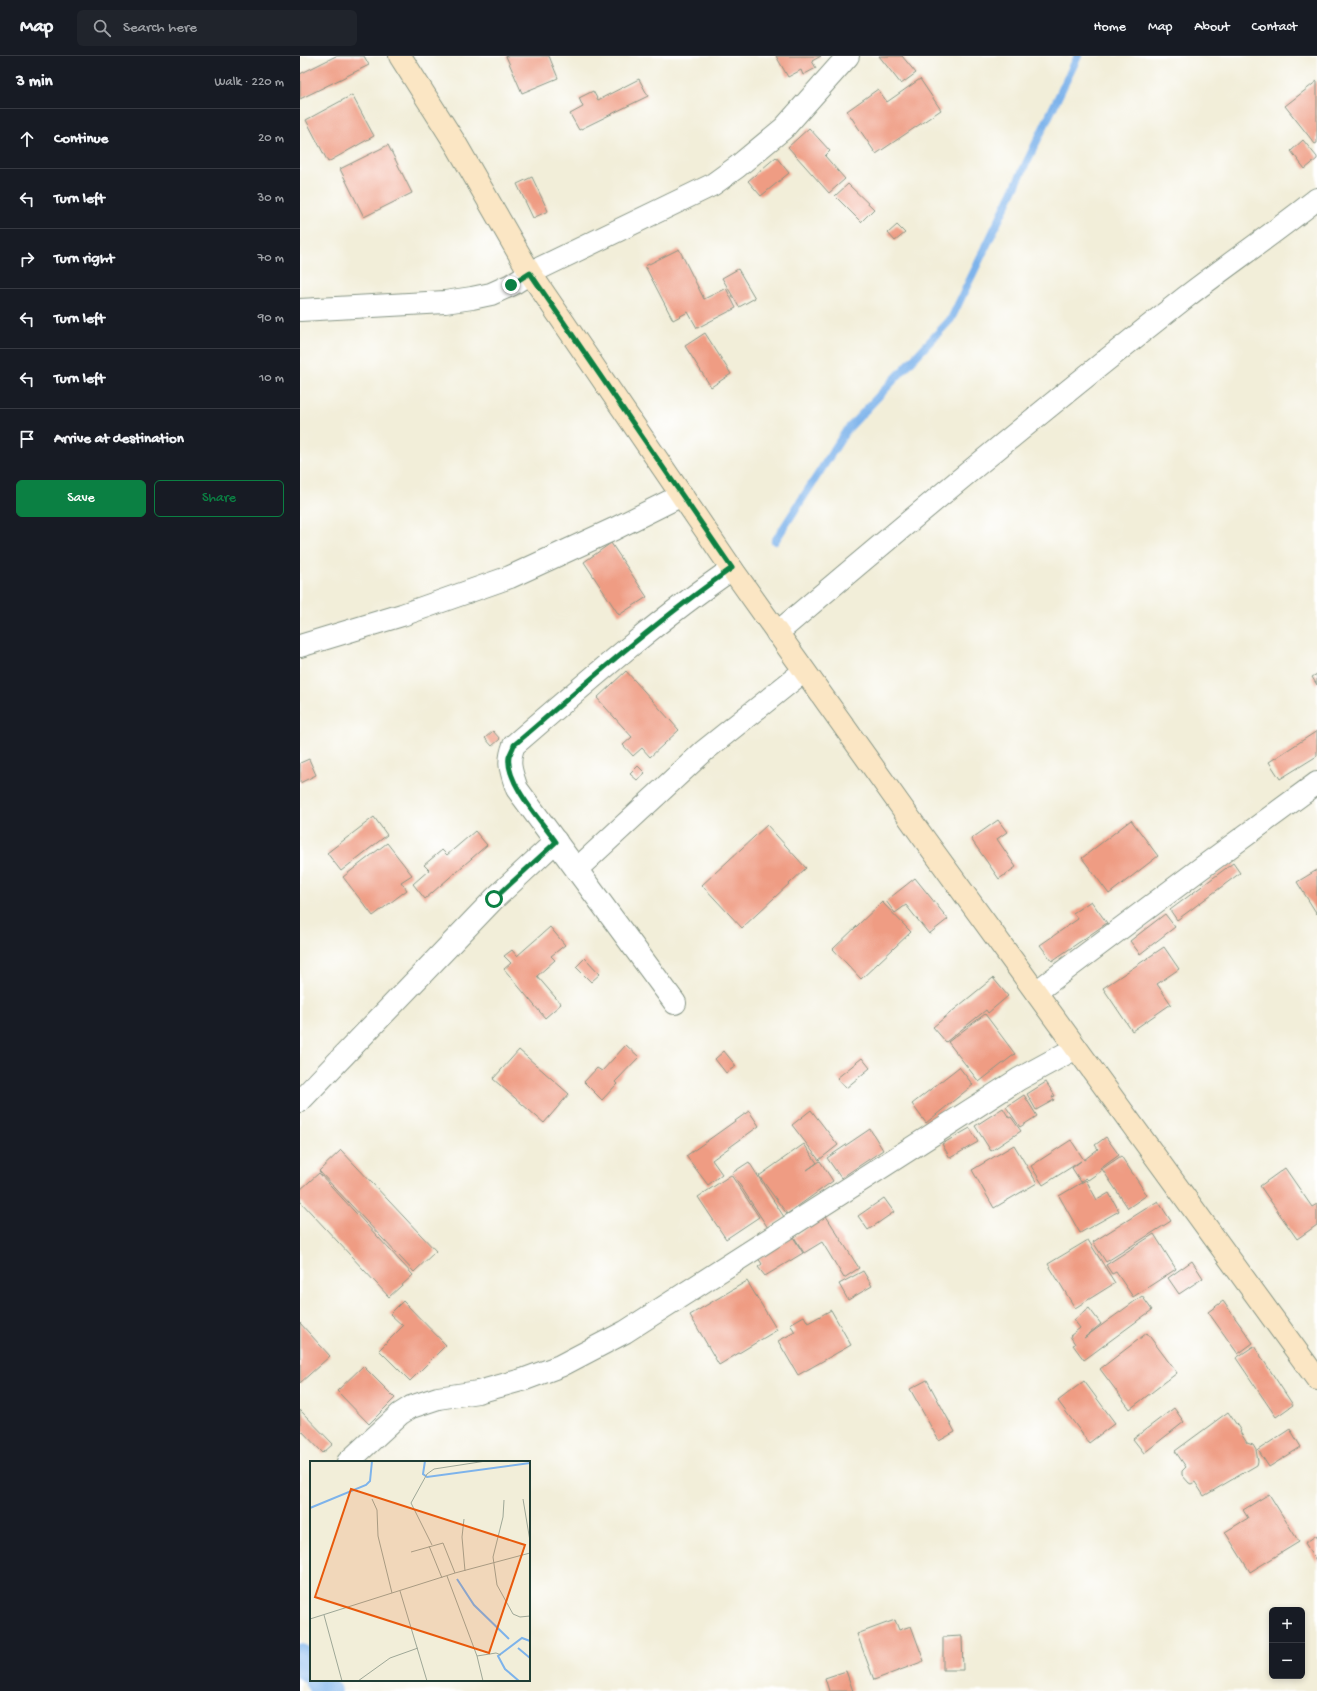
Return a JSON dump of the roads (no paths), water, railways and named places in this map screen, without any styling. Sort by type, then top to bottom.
[{"type":"main road","points":[[400,56],[457,146],[530,273],[777,633],[1317,1379]]},
{"type":"street","points":[[300,310],[445,302],[490,294],[511,285],[530,273],[712,185],[784,128],[848,56]]},
{"type":"street","points":[[777,633],[896,531],[1187,296],[1268,238],[1317,199]]},
{"type":"street","points":[[300,646],[402,615],[510,577],[614,529],[682,495]]},
{"type":"street","points":[[675,1003],[517,789],[510,767],[509,756],[514,745],[630,645],[732,568]]},
{"type":"street","points":[[577,869],[704,751],[804,671]]},
{"type":"street","points":[[1036,992],[1206,864],[1317,783]]},
{"type":"street","points":[[300,1101],[373,1027],[494,899],[556,842]]},
{"type":"street","points":[[349,1461],[400,1414],[411,1407],[438,1398],[478,1392],[525,1379],[560,1366],[625,1332],[1019,1079],[1076,1048]]},
{"type":"waterway","points":[[775,541],[846,431],[951,319],[1078,56]]},
{"type":"waterway","points":[[300,1658],[310,1670]]},
{"type":"waterway","points":[[319,1681],[327,1691]]}]
